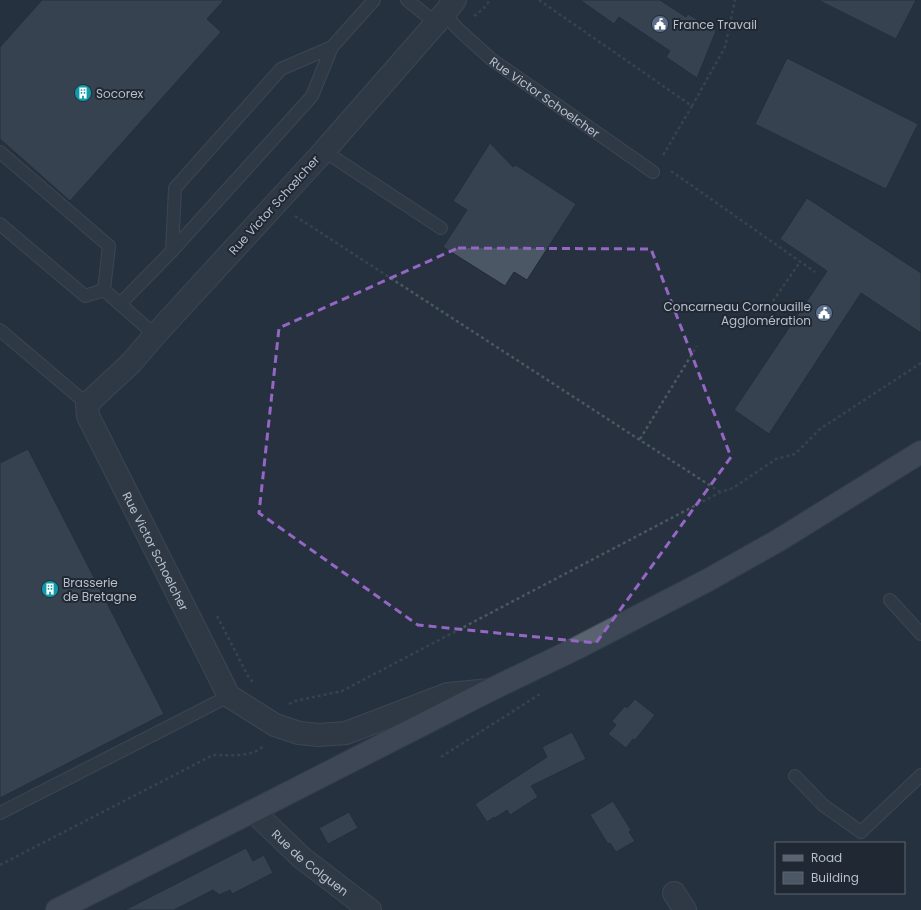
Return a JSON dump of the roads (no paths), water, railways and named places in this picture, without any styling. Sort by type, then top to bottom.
[{"type":"main road","points":[[57,910],[490,690],[579,647],[708,580],[779,540],[921,452]]},
{"type":"street","name":"Rue Victor Schœlcher","points":[[87,404],[131,363],[324,151],[445,12]]},
{"type":"street","name":"Rue Victor Schoelcher","points":[[87,404],[88,416],[229,696]]},
{"type":"street","points":[[229,696],[275,725],[298,733],[319,735],[346,733],[448,694],[490,690]]},
{"type":"street","name":"Rue de Colguen","points":[[253,811],[302,858],[370,910]]},
{"type":"lane","points":[[120,304],[172,251],[312,96],[332,47],[374,0]]},
{"type":"lane","name":"Rue Victor Schoelcher","points":[[408,0],[445,12],[458,29],[491,60],[656,168]]},
{"type":"lane","points":[[172,251],[175,188],[282,69],[332,47]]},
{"type":"lane","points":[[324,151],[441,228]]},
{"type":"lane","points":[[0,152],[109,246],[104,290]]},
{"type":"lane","points":[[0,224],[85,296],[104,290]]},
{"type":"lane","points":[[104,290],[156,335]]},
{"type":"lane","points":[[0,330],[87,404]]},
{"type":"lane","points":[[890,600],[921,634]]},
{"type":"lane","points":[[0,813],[229,696]]},
{"type":"lane","points":[[795,776],[824,804],[861,832],[921,776]]},
{"type":"place","name":"France Travail","points":[[660,24]]},
{"type":"place","name":"Socorex","points":[[83,93]]},
{"type":"place","name":"Concarneau Cornouaille Agglomération","points":[[824,313]]},
{"type":"place","name":"Brasserie de Bretagne","points":[[50,589]]}]
